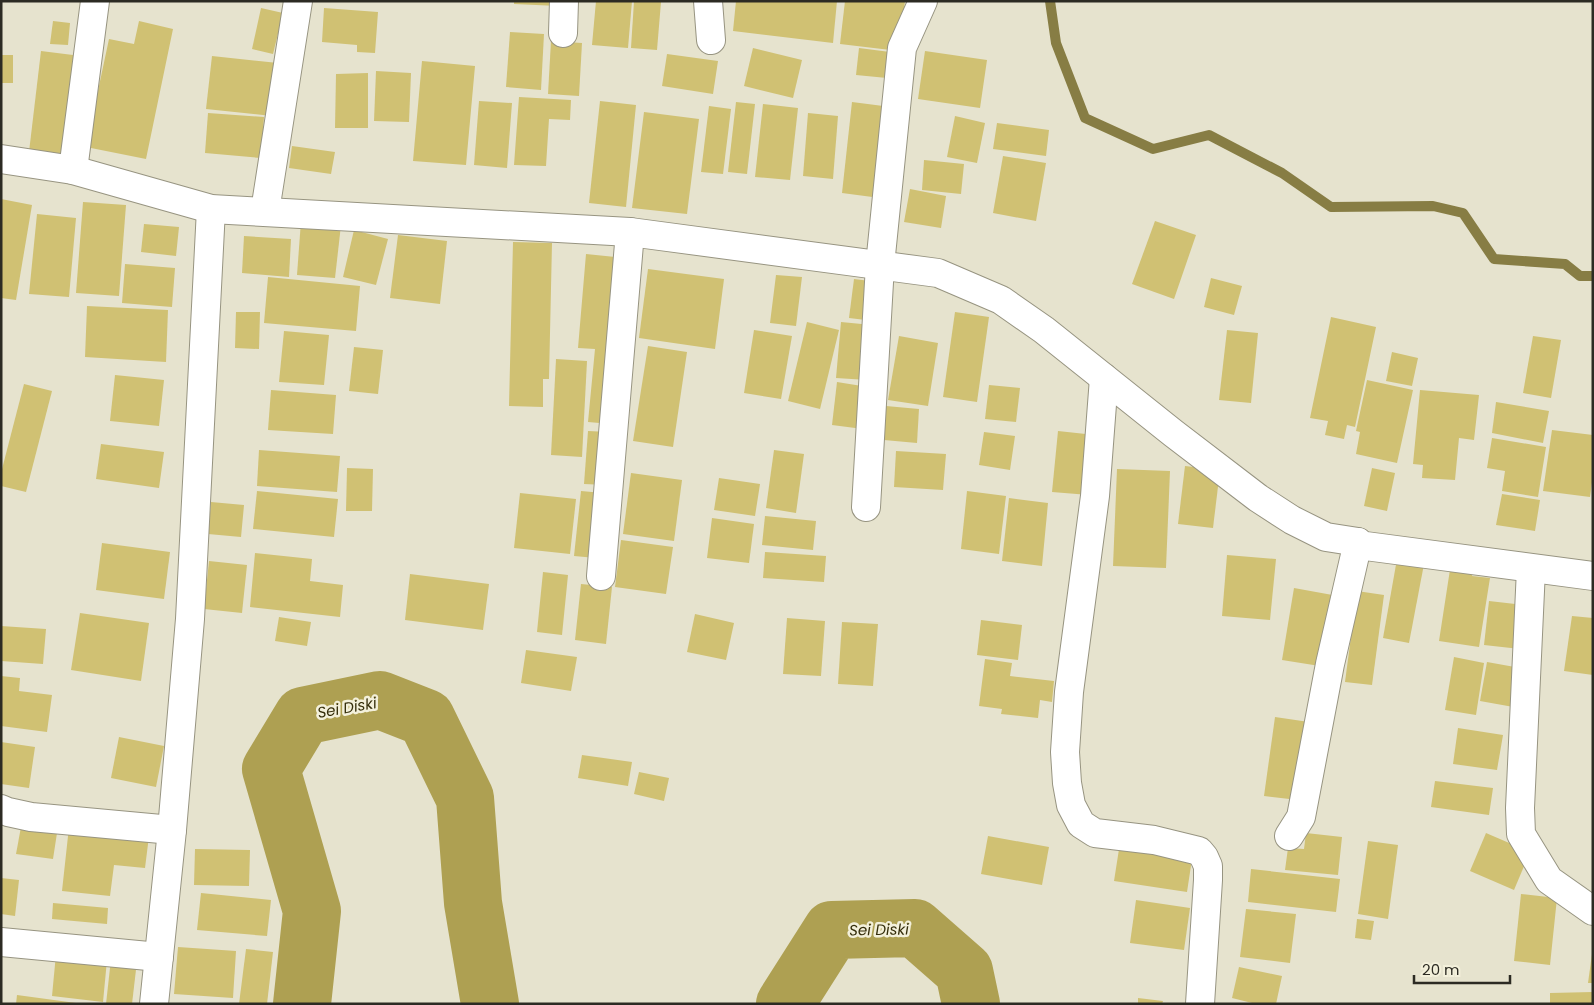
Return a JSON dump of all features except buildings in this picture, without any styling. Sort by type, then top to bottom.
[{"type":"street","points":[[73,170],[95,1]]},
{"type":"street","points":[[265,211],[298,1]]},
{"type":"street","points":[[563,33],[564,1]]},
{"type":"street","points":[[708,1],[711,40]]},
{"type":"street","points":[[866,507],[880,265],[902,48],[923,1]]},
{"type":"street","points":[[1,159],[73,170],[210,209],[630,232],[938,273],[1001,300],[1044,330],[1250,492],[1292,520],[1326,537],[1358,542],[1358,545],[1593,576]]},
{"type":"street","points":[[154,1004],[172,830],[190,619],[210,209]]},
{"type":"street","points":[[601,576],[630,232]]},
{"type":"street","points":[[1104,378],[1095,496],[1069,692],[1064,752],[1067,783],[1071,806],[1074,812],[1081,824],[1094,833],[1154,840],[1199,851],[1204,856],[1208,866],[1208,880],[1200,1004]]},
{"type":"street","points":[[1289,836],[1301,817],[1330,664],[1358,542]]},
{"type":"street","points":[[1531,569],[1520,808],[1521,834],[1549,880],[1593,911]]},
{"type":"street","points":[[1,809],[31,817],[172,830]]},
{"type":"street","points":[[1,942],[159,957]]},
{"type":"waterway","points":[[1050,1],[1056,43],[1085,118],[1153,149],[1209,135],[1282,173],[1331,207],[1433,206],[1463,213],[1494,259],[1565,264],[1580,276],[1593,276]]},
{"type":"waterway","name":"Sei Diski","points":[[302,1004],[312,911],[271,769],[303,716],[380,700],[426,718],[465,798],[473,903],[490,1004]]},
{"type":"waterway","name":"Sei Diski","points":[[785,1004],[832,930],[915,928],[964,971],[971,1004]]}]
